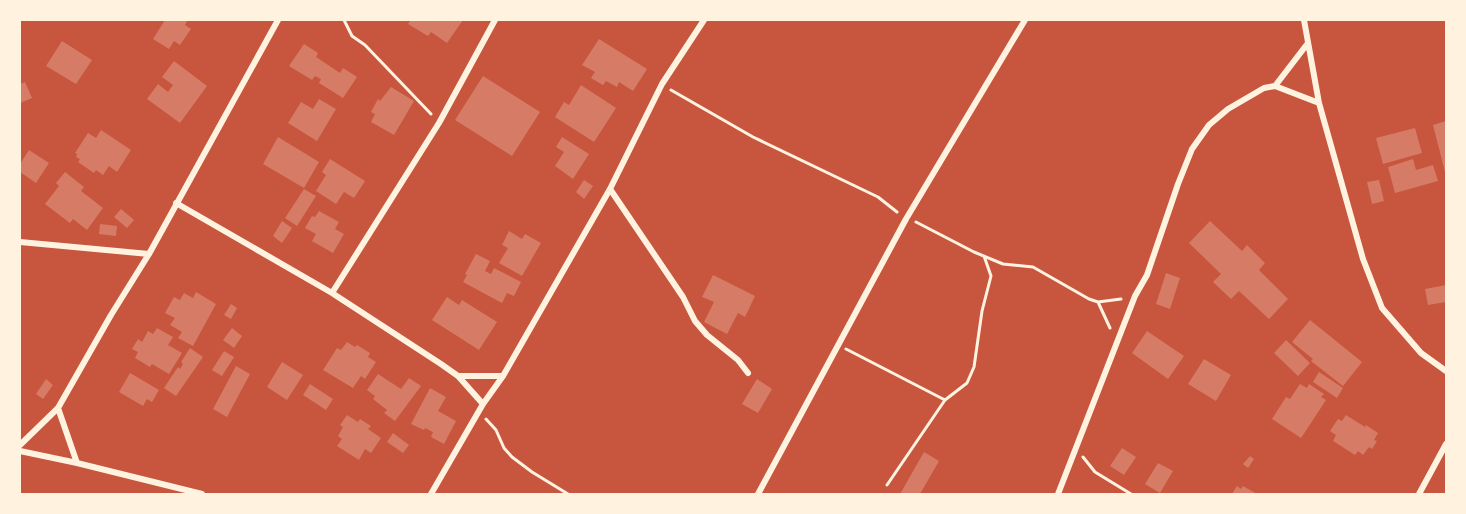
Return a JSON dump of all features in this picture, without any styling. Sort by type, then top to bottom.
[{"type":"street","points":[[20,445],[58,408],[149,254],[278,20]]},
{"type":"street","points":[[332,293],[439,123],[495,20]]},
{"type":"street","points":[[431,495],[481,407],[504,376],[610,189],[662,84],[704,20]]},
{"type":"street","points":[[758,495],[906,219],[1025,20]]},
{"type":"street","points":[[1304,20],[1320,103],[1363,259],[1382,308],[1421,353],[1446,371]]},
{"type":"street","points":[[1275,87],[1308,43]]},
{"type":"street","points":[[1058,495],[1135,296],[1147,275],[1192,149],[1209,125],[1228,110],[1264,88],[1275,87],[1320,103]]},
{"type":"street","points":[[610,189],[683,297],[695,321],[707,335],[738,360],[748,373]]},
{"type":"street","points":[[176,203],[332,293],[458,376],[481,407]]},
{"type":"street","points":[[20,242],[149,254]]},
{"type":"street","points":[[458,376],[504,376]]},
{"type":"street","points":[[58,408],[77,463]]},
{"type":"street","points":[[1419,495],[1446,444]]},
{"type":"street","points":[[20,451],[202,495]]},
{"type":"path","points":[[344,20],[352,36],[365,45],[439,123]]},
{"type":"path","points":[[662,84],[753,137],[878,197],[906,219],[925,225],[984,256],[1003,264],[1033,267],[1058,283],[1098,302],[1135,296]]},
{"type":"path","points":[[887,485],[945,400],[968,383],[974,367],[982,311],[991,276],[984,256]]},
{"type":"path","points":[[1098,302],[1110,326],[1114,350]]},
{"type":"path","points":[[839,345],[945,400]]},
{"type":"path","points":[[481,407],[496,430],[499,440],[512,457],[568,495]]},
{"type":"path","points":[[1080,438],[1083,457],[1095,472],[1131,495]]},
{"type":"building","points":[[165,20],[187,21],[185,25],[191,29],[180,45],[174,41],[169,49],[153,39]]},
{"type":"building","points":[[411,20],[463,20],[447,43],[431,32],[428,36],[408,24]]},
{"type":"building","points":[[599,39],[647,69],[633,91],[619,82],[617,87],[606,81],[603,85],[591,78],[595,72],[582,65]]},
{"type":"building","points":[[62,41],[92,60],[76,84],[46,66]]},
{"type":"building","points":[[304,44],[318,53],[316,57],[340,73],[343,68],[357,77],[343,98],[319,83],[321,79],[315,76],[312,80],[289,66]]},
{"type":"building","points":[[174,61],[207,86],[180,123],[147,99],[158,84],[168,92],[173,85],[162,77]]},
{"type":"building","points":[[483,76],[540,112],[512,156],[455,120]]},
{"type":"building","points":[[25,82],[32,98],[20,103],[20,84]]},
{"type":"building","points":[[581,85],[616,108],[594,142],[555,117],[564,102],[569,105]]},
{"type":"building","points":[[391,87],[414,101],[394,135],[371,122],[375,114],[371,112],[378,99],[380,101]]},
{"type":"building","points":[[319,99],[336,109],[317,141],[288,123],[301,102],[313,109]]},
{"type":"building","points":[[1446,121],[1446,176],[1433,125]]},
{"type":"building","points":[[1415,128],[1422,153],[1383,164],[1376,138]]},
{"type":"building","points":[[101,130],[131,150],[117,172],[109,166],[103,175],[96,170],[94,173],[78,162],[80,159],[75,153],[88,133],[96,138]]},
{"type":"building","points":[[278,137],[319,162],[304,188],[263,164]]},
{"type":"building","points":[[562,137],[589,154],[573,179],[555,166],[564,152],[556,147]]},
{"type":"building","points":[[29,150],[49,163],[36,183],[20,172],[20,164]]},
{"type":"building","points":[[330,159],[365,181],[354,198],[344,192],[336,204],[316,191],[326,175],[322,172]]},
{"type":"building","points":[[1413,159],[1416,170],[1433,165],[1438,181],[1395,193],[1388,167]]},
{"type":"building","points":[[65,172],[84,187],[81,191],[103,208],[87,230],[73,219],[70,223],[45,204],[59,186],[56,183]]},
{"type":"building","points":[[584,180],[593,186],[584,199],[576,192]]},
{"type":"building","points":[[1379,180],[1384,201],[1372,204],[1367,182]]},
{"type":"building","points":[[304,189],[316,196],[297,226],[285,218]]},
{"type":"building","points":[[121,209],[134,220],[127,228],[114,217]]},
{"type":"building","points":[[319,211],[339,222],[335,229],[344,234],[333,253],[312,241],[316,234],[305,228],[312,216],[315,217]]},
{"type":"building","points":[[282,221],[292,228],[282,243],[273,236]]},
{"type":"building","points":[[1210,221],[1242,251],[1247,245],[1265,263],[1259,270],[1288,299],[1269,319],[1239,291],[1231,299],[1213,282],[1221,274],[1189,243]]},
{"type":"building","points":[[100,224],[117,226],[116,236],[99,234]]},
{"type":"building","points":[[509,231],[522,239],[525,234],[541,243],[522,276],[499,263],[508,248],[502,245]]},
{"type":"building","points":[[476,254],[490,261],[485,271],[491,274],[494,268],[521,282],[514,296],[507,293],[502,303],[463,282]]},
{"type":"building","points":[[1166,273],[1180,278],[1170,309],[1156,304]]},
{"type":"building","points":[[713,275],[755,296],[745,317],[738,313],[727,334],[704,322],[714,302],[702,297]]},
{"type":"building","points":[[1446,285],[1446,302],[1428,305],[1425,289]]},
{"type":"building","points":[[196,292],[216,304],[193,346],[178,338],[182,332],[170,325],[175,318],[165,313],[174,297],[180,300],[184,293],[193,298]]},
{"type":"building","points":[[447,297],[459,305],[462,300],[497,322],[479,350],[432,320]]},
{"type":"building","points":[[231,304],[237,308],[231,319],[224,315]]},
{"type":"building","points":[[1310,320],[1362,362],[1343,386],[1311,361],[1313,359],[1292,342]]},
{"type":"building","points":[[157,328],[173,337],[168,345],[182,353],[169,374],[152,364],[150,367],[135,358],[138,352],[132,349],[138,339],[142,342],[148,331],[153,334]]},
{"type":"building","points":[[232,328],[242,336],[234,348],[223,340]]},
{"type":"building","points":[[1147,331],[1184,356],[1168,379],[1132,353]]},
{"type":"building","points":[[1286,340],[1310,363],[1298,376],[1274,353]]},
{"type":"building","points":[[347,342],[370,353],[368,357],[376,362],[365,379],[361,376],[353,388],[323,370],[337,348],[341,350]]},
{"type":"building","points":[[190,348],[203,357],[176,396],[164,388],[178,367],[180,369],[183,364],[181,362]]},
{"type":"building","points":[[224,351],[234,357],[222,376],[212,370]]},
{"type":"building","points":[[1204,359],[1231,375],[1216,401],[1188,384]]},
{"type":"building","points":[[282,362],[303,375],[287,400],[267,387]]},
{"type":"building","points":[[236,366],[250,374],[227,417],[213,409]]},
{"type":"building","points":[[1319,372],[1343,388],[1337,398],[1313,382]]},
{"type":"building","points":[[130,373],[159,390],[152,402],[147,399],[143,406],[119,392]]},
{"type":"building","points":[[378,374],[401,389],[409,378],[421,386],[395,421],[384,413],[387,410],[373,399],[375,396],[367,390]]},
{"type":"building","points":[[46,379],[53,385],[43,399],[36,394]]},
{"type":"building","points":[[757,379],[772,389],[758,413],[742,404]]},
{"type":"building","points":[[310,384],[333,399],[326,410],[303,395]]},
{"type":"building","points":[[1300,384],[1307,388],[1309,384],[1324,394],[1321,397],[1326,400],[1301,438],[1272,419],[1286,397],[1290,399]]},
{"type":"building","points":[[430,388],[446,397],[438,411],[456,421],[444,444],[431,437],[433,432],[411,424]]},
{"type":"building","points":[[347,415],[371,426],[368,429],[381,438],[371,453],[365,449],[359,460],[337,446],[342,439],[338,436],[343,427],[340,425]]},
{"type":"building","points":[[1346,415],[1378,433],[1374,440],[1377,441],[1372,449],[1369,447],[1363,455],[1358,451],[1355,455],[1333,441],[1336,435],[1330,431],[1338,419],[1342,421]]},
{"type":"building","points":[[393,433],[409,445],[403,453],[387,442]]},
{"type":"building","points":[[1122,448],[1136,457],[1124,475],[1110,466]]},
{"type":"building","points":[[924,452],[939,461],[920,494],[900,494]]},
{"type":"building","points":[[1250,456],[1254,459],[1248,468],[1243,464]]},
{"type":"building","points":[[1158,463],[1173,471],[1160,493],[1145,484]]},
{"type":"building","points":[[1237,486],[1241,489],[1243,486],[1257,494],[1232,494]]}]
